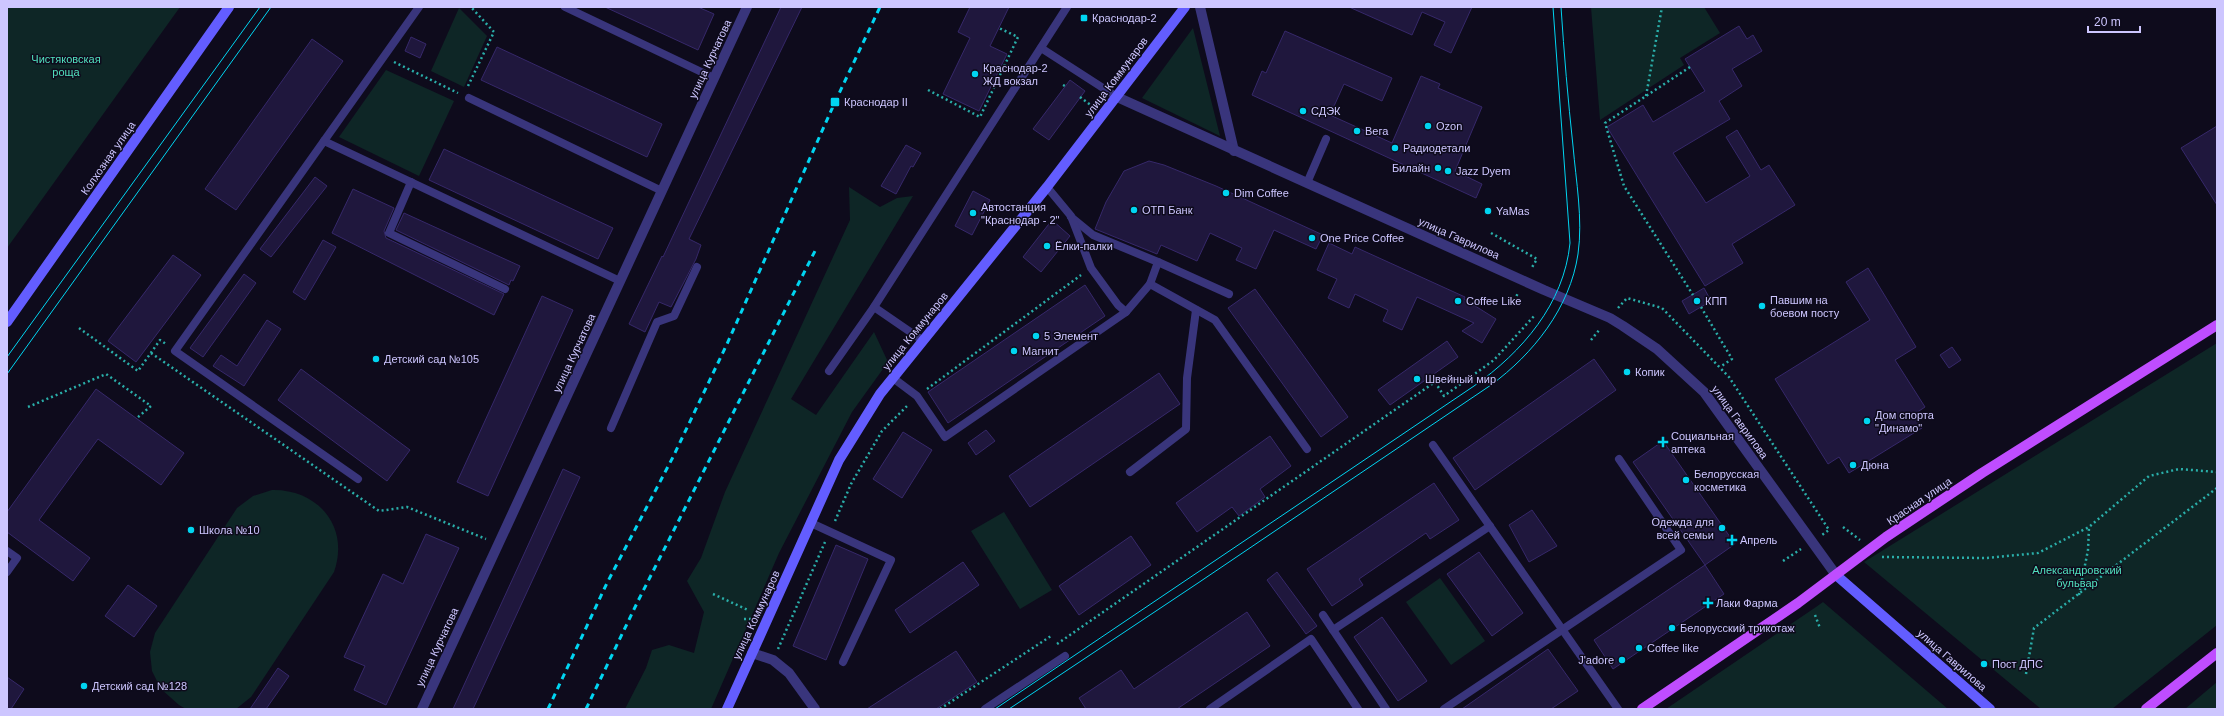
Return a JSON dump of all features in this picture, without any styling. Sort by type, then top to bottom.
[{"type":"main road","name":"Колхозная улица","points":[[7,322],[229,7]]},
{"type":"main road","name":"улица Коммунаров","points":[[727,709],[839,460],[880,394],[922,340],[1047,187],[1185,7]]},
{"type":"main road","name":"Красная улица","points":[[1642,709],[1798,603],[1886,537],[1982,473],[2217,325]]},
{"type":"main road","name":"улица Гаврилова","points":[[1836,575],[1990,709]]},
{"type":"main road","points":[[2146,709],[2217,653]]},
{"type":"street","name":"улица Курчатова","points":[[422,709],[747,7]]},
{"type":"street","points":[[1200,7],[1234,151]]},
{"type":"street","name":"улица Гаврилова","points":[[1117,97],[1234,151],[1610,318],[1657,349],[1704,392],[1836,575]]},
{"type":"street","points":[[752,653],[773,660],[789,674],[815,709]]},
{"type":"lane","points":[[358,479],[175,351],[419,7]]},
{"type":"lane","points":[[565,7],[714,78]]},
{"type":"lane","points":[[829,371],[874,306],[1067,7]]},
{"type":"lane","points":[[1041,48],[1117,97]]},
{"type":"lane","points":[[466,97],[662,191]]},
{"type":"lane","points":[[1307,183],[1326,139]]},
{"type":"lane","points":[[324,141],[620,281]]},
{"type":"lane","points":[[411,182],[389,233],[504,289]]},
{"type":"lane","points":[[1047,187],[1071,216],[1093,236],[1158,262],[1229,294]]},
{"type":"lane","points":[[1071,216],[1091,268],[1118,305],[1126,312]]},
{"type":"lane","points":[[893,378],[917,396],[945,437],[1126,312],[1150,284],[1158,262]]},
{"type":"lane","points":[[611,428],[657,322],[674,316],[697,267]]},
{"type":"lane","points":[[1150,284],[1215,320],[1307,448]]},
{"type":"lane","points":[[874,306],[922,340]]},
{"type":"lane","points":[[1130,472],[1186,429],[1187,378],[1196,310]]},
{"type":"lane","points":[[1434,445],[1618,709]]},
{"type":"lane","points":[[1444,709],[1562,628],[1681,550],[1619,459]]},
{"type":"lane","points":[[811,523],[891,560],[843,662]]},
{"type":"lane","points":[[1333,630],[1490,526]]},
{"type":"lane","points":[[7,551],[17,558],[7,572]]},
{"type":"lane","points":[[1323,615],[1386,709]]},
{"type":"lane","points":[[1210,709],[1311,639],[1358,709]]},
{"type":"lane","points":[[984,709],[1065,656]]},
{"type":"path","points":[[384,57],[466,97],[494,32],[471,7]]},
{"type":"path","points":[[1646,96],[1662,7]]},
{"type":"path","points":[[928,90],[980,117],[1018,37],[999,28]]},
{"type":"path","points":[[1690,67],[1605,123],[1624,186],[1693,295]]},
{"type":"path","points":[[773,660],[851,484],[882,431],[917,396],[1091,268]]},
{"type":"path","points":[[1627,298],[1662,308],[1730,377],[1829,530]]},
{"type":"path","points":[[1701,307],[1732,359],[1720,367]]},
{"type":"path","points":[[1057,644],[1434,382],[1444,396],[1494,360],[1535,315]]},
{"type":"path","points":[[79,328],[138,372],[160,340],[175,351]]},
{"type":"path","points":[[28,407],[106,374],[151,406],[136,418]]},
{"type":"path","points":[[1881,557],[1987,558],[2038,553],[2089,527],[2149,476],[2179,469],[2217,472]]},
{"type":"path","points":[[2026,674],[2034,628],[2217,488]]},
{"type":"path","points":[[2079,595],[2088,550],[2089,527]]},
{"type":"path","points":[[713,594],[748,610]]},
{"type":"path","points":[[1815,615],[1820,628]]},
{"type":"path","points":[[940,709],[1051,636]]},
{"type":"green space","name":"Чистяковская роща","points":[[7,7],[180,7],[7,248]]},
{"type":"green space","points":[[1591,7],[1704,7],[1720,33],[1680,58],[1684,65],[1600,120]]},
{"type":"green space","points":[[459,8],[487,36],[464,87],[431,71]]},
{"type":"green space","points":[[1193,28],[1220,136],[1142,98]]},
{"type":"green space","points":[[386,70],[454,101],[419,176],[339,137]]},
{"type":"green space","points":[[849,187],[880,207],[897,198],[913,196],[791,399],[816,415],[874,332],[888,362],[852,412],[779,553],[711,709],[625,709],[646,668],[652,650],[669,645],[694,653],[704,612],[687,581],[701,558],[725,492],[850,220]]},
{"type":"green space","name":"Александровский бульвар","points":[[2217,343],[2217,625],[2112,709],[2041,709],[1864,562]]},
{"type":"green space","points":[[272,490],[289,491],[303,496],[316,504],[326,514],[334,526],[338,540],[338,556],[334,572],[251,697],[236,709],[186,709],[179,705],[161,689],[152,671],[150,652],[155,633],[237,508],[253,496]]},
{"type":"green space","points":[[1004,512],[1052,590],[1020,609],[971,531]]},
{"type":"green space","points":[[1440,578],[1485,641],[1451,665],[1406,602]]},
{"type":"green space","points":[[1823,602],[1948,709],[1666,709],[1816,607]]},
{"type":"green space","points":[[2217,682],[2217,709],[2185,709]]},
{"type":"building","points":[[605,7],[698,7],[714,14],[698,50]]},
{"type":"building","points":[[781,7],[802,7],[689,239],[701,245],[696,259],[671,307],[659,302],[645,332],[629,324],[662,256],[663,257]]},
{"type":"building","name":"Краснодар-2 ЖД вокзал","points":[[970,7],[1009,7],[990,46],[1007,54],[979,111],[943,94],[970,38],[958,32]]},
{"type":"building","points":[[1349,7],[1472,7],[1451,53],[1434,45],[1445,22],[1422,12],[1412,35]]},
{"type":"building","points":[[1739,26],[1747,39],[1753,35],[1762,51],[1732,69],[1742,86],[1719,101],[1730,119],[1673,153],[1706,203],[1750,176],[1726,137],[1737,130],[1761,170],[1769,165],[1795,205],[1732,244],[1743,263],[1705,286],[1607,127],[1643,105],[1653,122],[1705,91],[1685,59]]},
{"type":"building","points":[[1285,31],[1392,78],[1382,101],[1344,84],[1330,115],[1392,143],[1421,76],[1440,84],[1438,88],[1482,107],[1455,171],[1482,184],[1476,198],[1252,95],[1262,71],[1266,73]]},
{"type":"building","points":[[411,37],[426,44],[420,58],[405,51]]},
{"type":"building","points":[[312,39],[343,61],[236,210],[205,189]]},
{"type":"building","points":[[497,47],[662,124],[647,157],[481,80]]},
{"type":"building","points":[[1070,80],[1085,91],[1049,140],[1033,129]]},
{"type":"building","points":[[2217,126],[2217,205],[2181,148]]},
{"type":"building","points":[[906,145],[921,153],[913,167],[911,166],[896,194],[881,186]]},
{"type":"building","points":[[444,149],[613,228],[598,259],[429,180]]},
{"type":"building","points":[[1149,161],[1164,165],[1216,186],[1323,235],[1316,249],[1274,230],[1256,269],[1236,260],[1242,248],[1210,233],[1197,261],[1161,245],[1157,254],[1095,229],[1106,202],[1124,171]]},
{"type":"building","points":[[315,177],[327,186],[271,257],[260,249]]},
{"type":"building","points":[[353,189],[394,208],[384,231],[386,238],[504,294],[494,315],[332,233]]},
{"type":"building","name":"Автостанция \"Краснодар - 2\"","points":[[973,191],[990,200],[972,235],[955,226]]},
{"type":"building","points":[[404,213],[520,266],[513,281],[511,280],[509,285],[396,230]]},
{"type":"building","name":"Ёлки-палки","points":[[1052,220],[1070,236],[1041,272],[1023,257]]},
{"type":"building","points":[[323,240],[336,247],[305,300],[293,292]]},
{"type":"building","points":[[1329,243],[1352,254],[1355,247],[1465,297],[1464,299],[1496,319],[1482,343],[1462,331],[1474,323],[1417,297],[1402,330],[1383,321],[1388,310],[1355,294],[1349,308],[1328,298],[1337,279],[1317,270]]},
{"type":"building","points":[[173,255],[201,275],[136,362],[108,341]]},
{"type":"building","points":[[1868,268],[1916,347],[1895,360],[1925,407],[1913,415],[1922,428],[1849,473],[1839,457],[1828,464],[1775,379],[1870,320],[1846,282]]},
{"type":"building","points":[[244,274],[256,283],[203,357],[190,348]]},
{"type":"building","points":[[1085,285],[1105,316],[948,423],[928,392]]},
{"type":"building","name":"КПП","points":[[1704,288],[1711,301],[1689,314],[1682,301]]},
{"type":"building","points":[[1255,289],[1348,417],[1321,437],[1228,308]]},
{"type":"building","points":[[542,296],[573,310],[488,496],[457,482]]},
{"type":"building","points":[[267,320],[281,329],[244,386],[213,366],[221,355],[237,366]]},
{"type":"building","points":[[1447,341],[1458,357],[1390,405],[1378,390]]},
{"type":"building","points":[[1952,347],[1961,360],[1949,368],[1940,355]]},
{"type":"building","points":[[1594,359],[1616,390],[1475,490],[1453,458]]},
{"type":"building","points":[[301,369],[410,450],[387,481],[278,400]]},
{"type":"building","points":[[1159,373],[1180,404],[1030,507],[1009,476]]},
{"type":"building","points":[[96,389],[184,453],[161,485],[98,439],[39,520],[90,558],[73,581],[7,532],[7,512]]},
{"type":"building","points":[[986,430],[995,441],[976,455],[968,443]]},
{"type":"building","points":[[903,432],[932,450],[902,498],[873,479]]},
{"type":"building","points":[[1270,436],[1291,466],[1260,489],[1265,497],[1239,516],[1232,507],[1197,532],[1176,503]]},
{"type":"building","points":[[1663,441],[1735,544],[1705,565],[1633,462]]},
{"type":"building","points":[[563,469],[580,477],[473,709],[453,709]]},
{"type":"building","points":[[1434,483],[1459,520],[1430,539],[1426,533],[1359,579],[1363,585],[1332,606],[1307,569]]},
{"type":"building","points":[[1532,510],[1557,546],[1529,562],[1509,525]]},
{"type":"building","points":[[426,534],[459,548],[386,705],[354,690],[365,666],[344,657],[383,574],[403,584]]},
{"type":"building","points":[[1131,536],[1151,565],[1079,615],[1059,586]]},
{"type":"building","points":[[836,545],[868,559],[826,660],[793,646]]},
{"type":"building","points":[[1479,552],[1523,613],[1492,636],[1447,574]]},
{"type":"building","points":[[963,562],[979,585],[910,633],[895,610]]},
{"type":"building","points":[[1705,565],[1724,594],[1613,669],[1594,640]]},
{"type":"building","points":[[1277,572],[1317,626],[1306,634],[1267,580]]},
{"type":"building","points":[[128,585],[157,606],[134,637],[105,616]]},
{"type":"building","points":[[1247,612],[1270,646],[1177,709],[1086,709],[1079,698],[1121,670],[1134,689]]},
{"type":"building","points":[[1382,617],[1427,681],[1398,701],[1354,637]]},
{"type":"building","points":[[1548,649],[1578,691],[1551,709],[1462,709]]},
{"type":"building","points":[[956,651],[977,682],[936,709],[867,709]]},
{"type":"building","points":[[278,668],[289,676],[266,709],[250,709]]},
{"type":"building","points":[[7,677],[24,689],[11,709],[7,709]]},
{"type":"tram line","points":[[7,357],[260,7]]},
{"type":"tram line","points":[[7,374],[271,7]]},
{"type":"tram line","points":[[995,709],[1474,386],[1492,373],[1508,358],[1538,325],[1550,306],[1559,286],[1566,265],[1570,243],[1553,7]]},
{"type":"tram line","points":[[1009,709],[1491,385],[1506,373],[1535,344],[1558,311],[1567,293],[1574,274],[1578,254],[1580,227],[1561,7]]},
{"type":"railway","points":[[548,709],[607,583],[673,457],[727,344],[835,102],[880,7]]},
{"type":"railway","points":[[586,709],[638,601],[816,249]]},
{"type":"place","name":"Краснодар-2","points":[[1084,18]]},
{"type":"place","name":"Краснодар-2 ЖД вокзал","points":[[975,74]]},
{"type":"place","name":"Краснодар II","points":[[835,102]]},
{"type":"place","name":"СДЭК","points":[[1303,111]]},
{"type":"place","name":"Ozon","points":[[1428,126]]},
{"type":"place","name":"Вега","points":[[1357,131]]},
{"type":"place","name":"Радиодетали","points":[[1395,148]]},
{"type":"place","name":"Билайн","points":[[1438,168]]},
{"type":"place","name":"Jazz Dyem","points":[[1448,171]]},
{"type":"place","name":"Dim Coffee","points":[[1226,193]]},
{"type":"place","name":"ОТП Банк","points":[[1134,210]]},
{"type":"place","name":"YaMas","points":[[1488,211]]},
{"type":"place","name":"Автостанция \"Краснодар - 2\"","points":[[973,213]]},
{"type":"place","name":"One Price Coffee","points":[[1312,238]]},
{"type":"place","name":"Ёлки-палки","points":[[1047,246]]},
{"type":"place","name":"Coffee Like","points":[[1458,301]]},
{"type":"place","name":"КПП","points":[[1697,301]]},
{"type":"place","name":"Павшим на боевом посту","points":[[1762,306]]},
{"type":"place","name":"5 Элемент","points":[[1036,336]]},
{"type":"place","name":"Магнит","points":[[1014,351]]},
{"type":"place","name":"Детский сад №105","points":[[376,359]]},
{"type":"place","name":"Копик","points":[[1627,372]]},
{"type":"place","name":"Швейный мир","points":[[1417,379]]},
{"type":"place","name":"Дом спорта \"Динамо\"","points":[[1867,421]]},
{"type":"place","name":"Социальная аптека","points":[[1663,442]]},
{"type":"place","name":"Дюна","points":[[1853,465]]},
{"type":"place","name":"Белорусская косметика","points":[[1686,480]]},
{"type":"place","name":"Одежда для всей семьи","points":[[1722,528]]},
{"type":"place","name":"Школа №10","points":[[191,530]]},
{"type":"place","name":"Апрель","points":[[1732,540]]},
{"type":"place","name":"Лаки Фарма","points":[[1708,603]]},
{"type":"place","name":"Белорусский трикотаж","points":[[1672,628]]},
{"type":"place","name":"Coffee like","points":[[1639,648]]},
{"type":"place","name":"J'adore","points":[[1622,660]]},
{"type":"place","name":"Пост ДПС","points":[[1984,664]]},
{"type":"place","name":"Детский сад №128","points":[[84,686]]}]
